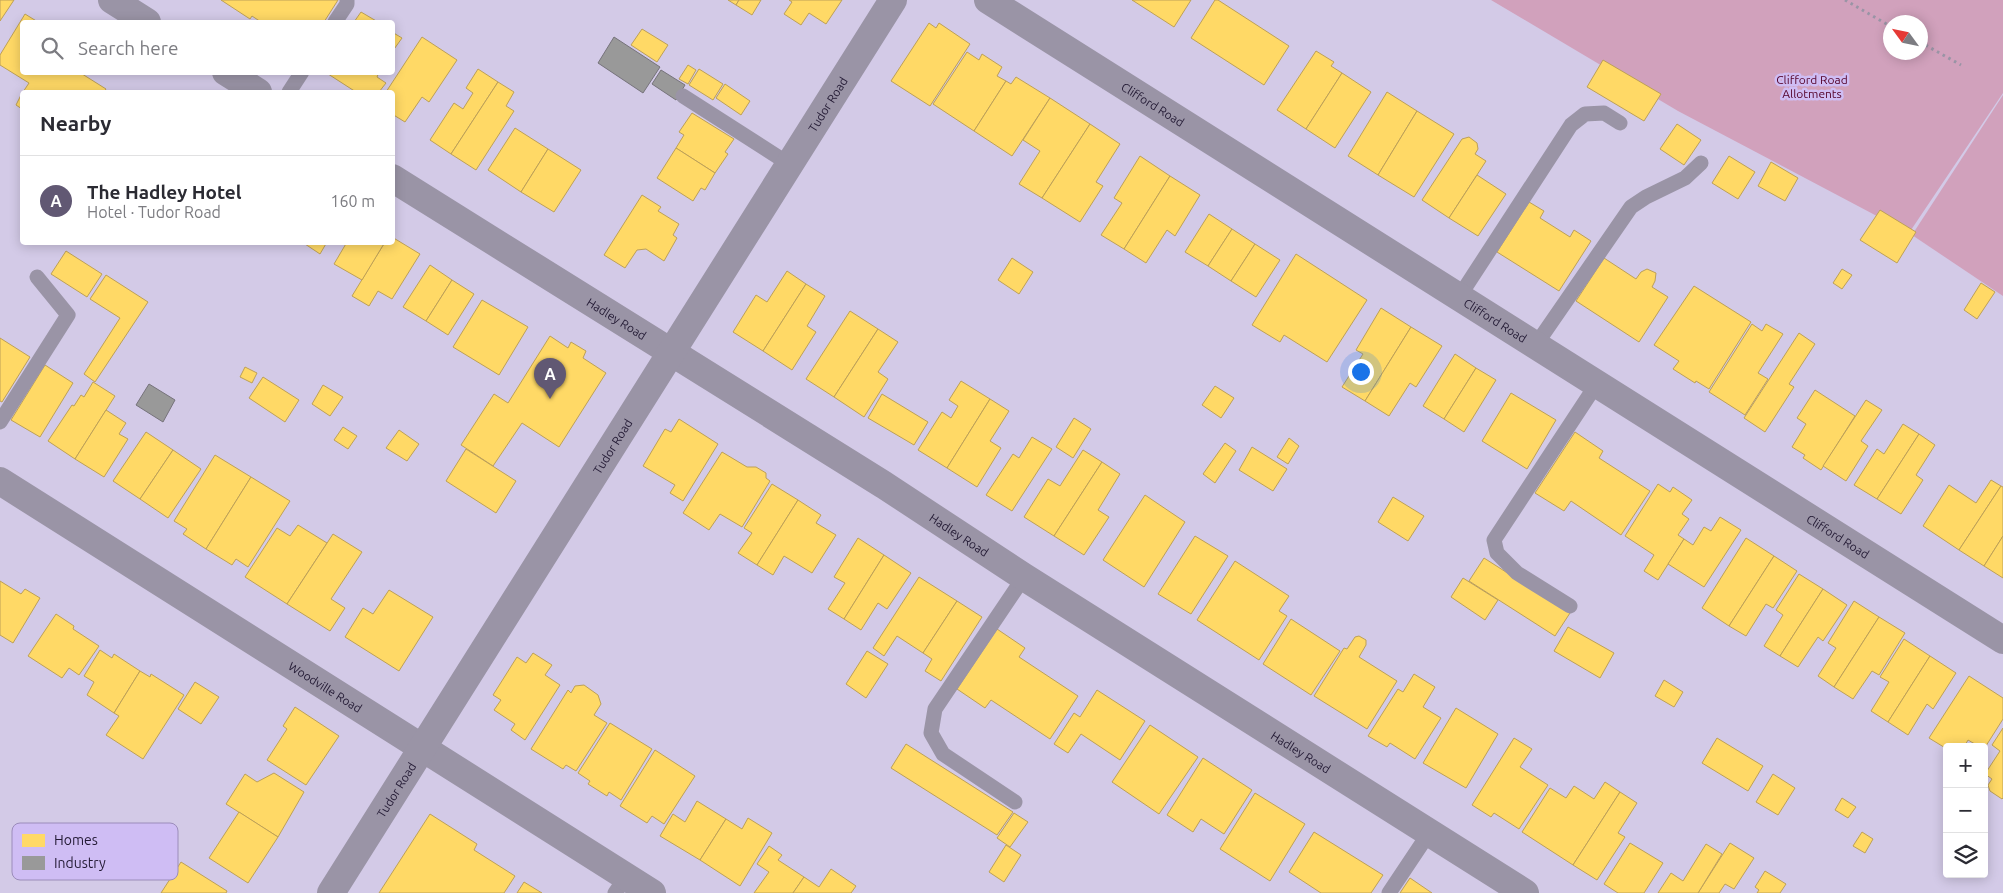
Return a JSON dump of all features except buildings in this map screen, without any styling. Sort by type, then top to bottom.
[{"type":"street","points":[[112,0],[144,20]]},
{"type":"street","name":"Tudor Road","points":[[330,893],[893,0]]},
{"type":"street","name":"Clifford Road","points":[[988,0],[2003,640]]},
{"type":"street","points":[[231,75],[255,90]]},
{"type":"street","name":"Hadley Road","points":[[395,180],[884,485],[1024,578],[1525,893]]},
{"type":"street","name":"Woodville Road","points":[[0,481],[422,747],[620,885],[652,893]]},
{"type":"lane","points":[[336,20],[347,4],[347,0]]},
{"type":"lane","points":[[291,90],[300,75]]},
{"type":"lane","points":[[683,96],[789,164]]},
{"type":"lane","points":[[1459,298],[1571,125],[1585,114],[1604,114],[1620,123]]},
{"type":"lane","points":[[1535,346],[1631,207],[1685,178],[1701,163]]},
{"type":"lane","points":[[0,422],[68,315],[37,277]]},
{"type":"lane","points":[[1570,606],[1516,573],[1497,553],[1494,540],[1596,385]]},
{"type":"lane","points":[[1015,802],[943,754],[931,733],[935,709],[1024,578]]},
{"type":"lane","points":[[1389,893],[1429,833]]},
{"type":"path","points":[[1845,0],[1883,22]]},
{"type":"path","points":[[1928,47],[1960,65]]},
{"type":"green space","name":"Clifford Road Allotments","points":[[1491,0],[2003,0],[2003,93],[1909,233],[1678,111]]},
{"type":"green space","points":[[2003,95],[2003,296],[1912,235]]},
{"type":"place","name":"The Hadley Hotel","points":[[550,399]]}]
